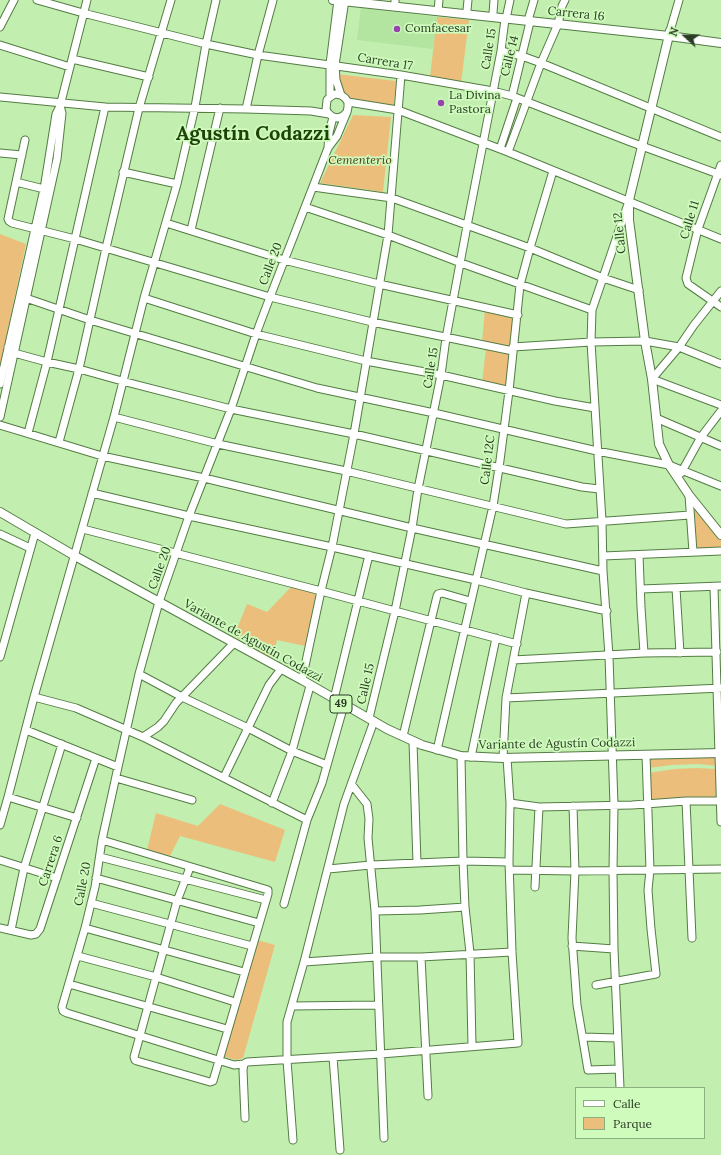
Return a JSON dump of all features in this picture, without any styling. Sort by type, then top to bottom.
[{"type":"main road","name":"Carrera 16","points":[[333,0],[438,6],[529,19],[721,38]]},
{"type":"main road","name":"Carrera 16","points":[[372,0],[438,6],[506,16]]},
{"type":"main road","name":"Carrera 16","points":[[669,34],[721,43]]},
{"type":"main road","name":"Calle 12","points":[[669,34],[629,200],[629,220],[645,341],[652,379],[659,444],[689,495],[720,531]]},
{"type":"main road","name":"Variante de Agustín Codazzi","points":[[0,514],[302,680],[344,705],[413,742],[437,750],[461,756],[505,758],[720,753]]},
{"type":"street","points":[[0,27],[14,0]]},
{"type":"street","name":"Carrera 17","points":[[37,0],[82,13],[206,44],[258,55],[401,75],[493,91],[515,97],[719,174]]},
{"type":"street","points":[[39,229],[56,114],[70,67],[82,13],[87,0]]},
{"type":"street","points":[[59,442],[79,369],[123,172],[139,108],[171,0]]},
{"type":"street","points":[[0,824],[34,697],[114,416],[144,298],[177,184],[195,107],[206,44],[216,0]]},
{"type":"street","points":[[246,109],[258,55],[273,0]]},
{"type":"street","points":[[330,97],[332,65],[341,0]]},
{"type":"street","points":[[467,10],[468,0]]},
{"type":"street","points":[[493,13],[494,0]]},
{"type":"street","name":"Calle 15","points":[[292,1140],[287,1022],[304,962],[344,804],[352,785],[372,720],[412,528],[418,489],[441,375],[446,338],[510,0]]},
{"type":"street","name":"Calle 14","points":[[500,149],[515,97],[529,19],[534,0]]},
{"type":"street","points":[[508,152],[565,0]]},
{"type":"street","name":"Calle 12","points":[[669,34],[680,0]]},
{"type":"street","points":[[0,45],[70,67]]},
{"type":"street","points":[[501,51],[522,56],[541,63],[721,137]]},
{"type":"street","points":[[72,59],[149,77]]},
{"type":"street","points":[[332,65],[341,95]]},
{"type":"street","points":[[302,680],[321,590],[332,547],[354,434],[388,235],[401,75]]},
{"type":"street","points":[[311,111],[325,105],[330,97],[335,94],[341,95],[348,102],[398,110],[629,200],[721,239]]},
{"type":"street","points":[[0,97],[60,104],[105,107],[195,107],[311,111],[338,118],[343,116],[346,112],[348,102]]},
{"type":"street","points":[[0,384],[57,159],[62,113],[60,104]]},
{"type":"street","points":[[325,105],[326,110],[331,116]]},
{"type":"street","points":[[28,433],[47,362],[105,107]]},
{"type":"street","points":[[191,230],[220,108]]},
{"type":"street","name":"Calle 20","points":[[140,1035],[63,1011],[62,1007],[78,956],[91,903],[102,840],[118,766],[139,674],[159,602],[189,516],[231,409],[256,334],[284,260],[328,148],[337,136],[346,112]]},
{"type":"street","name":"Calle 20","points":[[328,148],[331,116]]},
{"type":"street","points":[[25,140],[8,219],[9,221],[270,297],[372,322],[446,338],[513,349],[591,342],[645,341],[679,347],[721,364]]},
{"type":"street","points":[[0,153],[22,155]]},
{"type":"street","name":"Calle 11","points":[[712,302],[688,284],[686,278],[698,229],[721,165]]},
{"type":"street","name":"Calle 12C","points":[[437,750],[493,506],[509,391],[520,285],[553,171]]},
{"type":"street","points":[[123,172],[177,184]]},
{"type":"street","points":[[16,182],[44,189]]},
{"type":"street","points":[[313,188],[392,198],[530,248],[603,278],[639,290]]},
{"type":"street","points":[[620,1087],[614,949],[613,756],[607,611],[603,571],[602,521],[591,342],[592,310],[629,200]]},
{"type":"street","points":[[305,207],[388,235],[461,264],[592,310]]},
{"type":"street","points":[[166,223],[284,260],[379,284],[518,315]]},
{"type":"street","points":[[721,291],[679,347],[652,379],[721,405]]},
{"type":"street","points":[[23,296],[90,320],[317,388],[434,413],[597,451],[670,465],[721,486]]},
{"type":"street","points":[[0,417],[14,353],[23,296]]},
{"type":"street","points":[[144,298],[256,334],[366,360],[595,408]]},
{"type":"street","points":[[712,302],[721,307]]},
{"type":"street","points":[[8,348],[14,353],[231,409],[354,434],[582,487],[599,489]]},
{"type":"street","points":[[679,479],[682,469],[701,437],[721,411]]},
{"type":"street","points":[[114,416],[218,444],[346,471],[566,524],[690,515]]},
{"type":"street","points":[[656,418],[721,446]]},
{"type":"street","points":[[0,425],[102,456],[204,478],[339,509],[412,528],[485,543],[603,571]]},
{"type":"street","points":[[92,493],[189,516],[405,563],[526,593],[607,611]]},
{"type":"street","points":[[689,495],[693,552]]},
{"type":"street","points":[[83,529],[321,590],[517,644]]},
{"type":"street","points":[[0,657],[35,533]]},
{"type":"street","points":[[0,534],[30,548]]},
{"type":"street","points":[[603,556],[721,551]]},
{"type":"street","points":[[334,699],[369,555]]},
{"type":"street","points":[[639,555],[644,653]]},
{"type":"street","points":[[641,589],[718,586],[717,652],[721,822]]},
{"type":"street","points":[[676,588],[680,653]]},
{"type":"street","points":[[403,736],[430,620],[438,594],[442,593],[470,601]]},
{"type":"street","points":[[140,1035],[234,1065],[252,1061],[381,1054],[518,1043],[512,952],[509,862],[510,803],[505,758],[506,698],[526,593]]},
{"type":"street","points":[[471,756],[496,638]]},
{"type":"street","points":[[143,737],[158,727],[182,697],[234,643]]},
{"type":"street","points":[[513,660],[644,653],[717,652]]},
{"type":"street","points":[[224,777],[269,685],[281,669]]},
{"type":"street","points":[[139,674],[182,697],[248,728],[292,751],[327,765]]},
{"type":"street","points":[[272,803],[292,751],[310,686]]},
{"type":"street","points":[[506,698],[719,688]]},
{"type":"street","points":[[34,697],[76,708],[143,737],[307,820]]},
{"type":"street","points":[[284,904],[307,820],[322,783],[344,705]]},
{"type":"street","points":[[26,730],[118,766]]},
{"type":"street","points":[[413,742],[417,863]]},
{"type":"street","points":[[11,930],[24,868],[62,744]]},
{"type":"street","points":[[596,985],[656,974],[648,890],[650,870],[646,755]]},
{"type":"street","points":[[461,756],[463,861],[465,907],[470,953],[472,1046]]},
{"type":"street","name":"Carrera 6","points":[[0,928],[31,935],[36,934],[40,929],[96,758]]},
{"type":"street","points":[[116,778],[192,800]]},
{"type":"street","points":[[352,785],[367,804],[369,819],[368,838],[375,911],[384,1138]]},
{"type":"street","points":[[8,797],[43,809],[77,818]]},
{"type":"street","points":[[686,801],[692,938]]},
{"type":"street","points":[[510,803],[539,807],[721,801]]},
{"type":"street","points":[[573,806],[575,871],[572,946],[577,1005],[588,1070],[619,1069]]},
{"type":"street","points":[[535,887],[539,807]]},
{"type":"street","points":[[102,840],[266,888],[268,890],[213,1081],[210,1082],[137,1061],[134,1057],[188,866]]},
{"type":"street","points":[[100,857],[184,880],[266,900]]},
{"type":"street","points":[[0,860],[57,878]]},
{"type":"street","points":[[328,869],[371,865],[463,861],[509,862]]},
{"type":"street","points":[[510,870],[613,871],[721,869]]},
{"type":"street","points":[[96,878],[259,923]]},
{"type":"street","points":[[91,903],[252,946]]},
{"type":"street","points":[[375,911],[465,907]]},
{"type":"street","points":[[85,928],[244,972]]},
{"type":"street","points":[[572,946],[614,949]]},
{"type":"street","points":[[304,962],[376,957],[421,957],[470,953],[512,952]]},
{"type":"street","points":[[78,956],[235,1002]]},
{"type":"street","points":[[421,957],[428,1096]]},
{"type":"street","points":[[69,984],[227,1029]]},
{"type":"street","points":[[292,1006],[378,1005]]},
{"type":"street","points":[[583,1037],[617,1038]]},
{"type":"street","points":[[333,1057],[340,1150]]},
{"type":"street","points":[[244,1064],[245,1118]]},
{"type":"shaded area","name":"Comfacesar","points":[[361,8],[437,17],[433,49],[357,40]]},
{"type":"green space","points":[[437,17],[469,20],[461,83],[430,77]]},
{"type":"green space","points":[[337,74],[396,81],[394,105],[349,99],[342,92]]},
{"type":"green space","name":"Cementerio","points":[[353,115],[391,117],[383,192],[320,183]]},
{"type":"green space","points":[[0,234],[26,244],[0,366]]},
{"type":"green space","points":[[485,309],[516,316],[511,348],[482,343]]},
{"type":"green space","points":[[486,348],[509,353],[506,388],[482,383]]},
{"type":"green space","points":[[691,502],[721,540],[721,549],[695,550]]},
{"type":"green space","points":[[293,585],[316,594],[305,646],[277,640],[273,659],[234,636],[247,604],[267,612]]},
{"type":"green space","points":[[718,757],[718,766],[698,764],[648,768],[648,759]]},
{"type":"green space","points":[[674,769],[717,769],[719,799],[649,800],[649,773]]},
{"type":"green space","points":[[220,804],[285,830],[275,862],[180,836],[170,856],[147,850],[156,813],[198,826]]},
{"type":"green space","points":[[257,940],[275,945],[243,1058],[236,1060],[221,1056]]},
{"type":"place","name":"Comfacesar","points":[[397,29]]},
{"type":"place","name":"La Divina Pastora","points":[[441,103]]},
{"type":"district","name":"Agustín Codazzi","points":[[253,134]]}]
